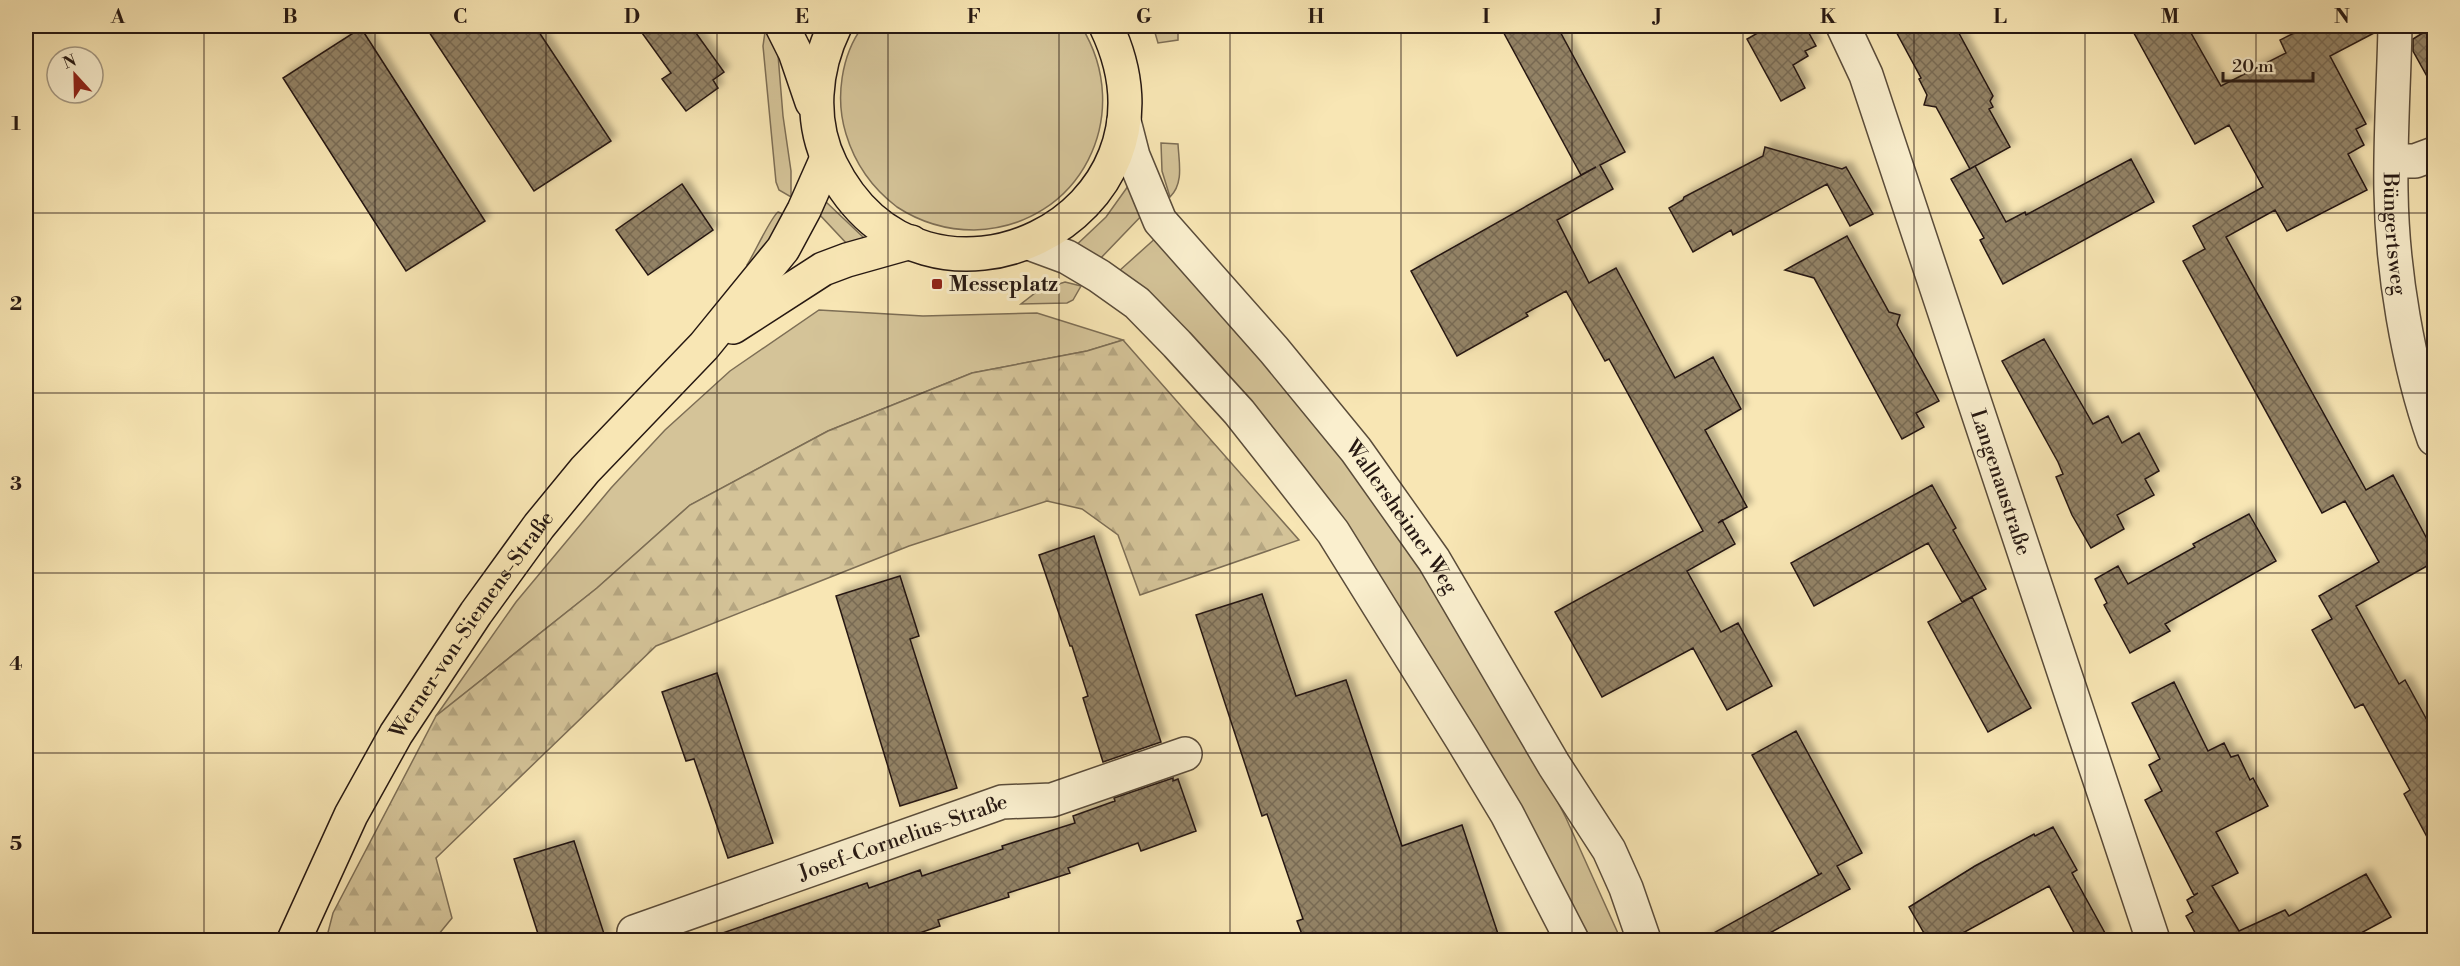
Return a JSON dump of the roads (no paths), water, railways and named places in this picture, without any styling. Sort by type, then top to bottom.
[{"type":"main road","points":[[782,26],[795,52],[817,119]]},
{"type":"main road","name":"Wallersheimer Weg","points":[[836,26],[822,59],[818,79],[817,119],[827,158],[847,193],[884,228],[911,242],[950,253],[970,254],[1000,251],[1029,243],[1064,223],[1093,194],[1113,159],[1124,121],[1124,80],[1114,31]]},
{"type":"main road","name":"Werner-von-Siemens-Straße","points":[[294,940],[351,815],[396,734],[476,613],[539,526],[585,470],[704,346],[783,249],[804,210],[827,158]]},
{"type":"main road","name":"Werner-von-Siemens-Straße","points":[[704,346],[802,280],[823,269],[911,242]]},
{"type":"street","name":"Langenaustraße","points":[[1843,26],[1866,75],[2153,940]]},
{"type":"street","name":"Büngertsweg","points":[[2395,26],[2391,192],[2396,259],[2407,339],[2420,396],[2434,439]]},
{"type":"street","name":"Wallersheimer Weg","points":[[1124,121],[1133,156],[1160,221],[1274,350],[1356,450],[1434,560],[1554,765],[1609,850],[1626,888],[1644,940]]},
{"type":"street","points":[[2392,161],[2415,161],[2434,154]]},
{"type":"street","points":[[1029,243],[1067,257],[1137,303],[1239,412],[1291,478],[1333,532],[1463,741],[1507,814],[1572,940]]},
{"type":"street","name":"Josef-Cornelius-Straße","points":[[637,940],[634,932],[1002,802],[1052,800],[1185,754]]},
{"type":"place","name":"Messeplatz","points":[[937,284]]}]
